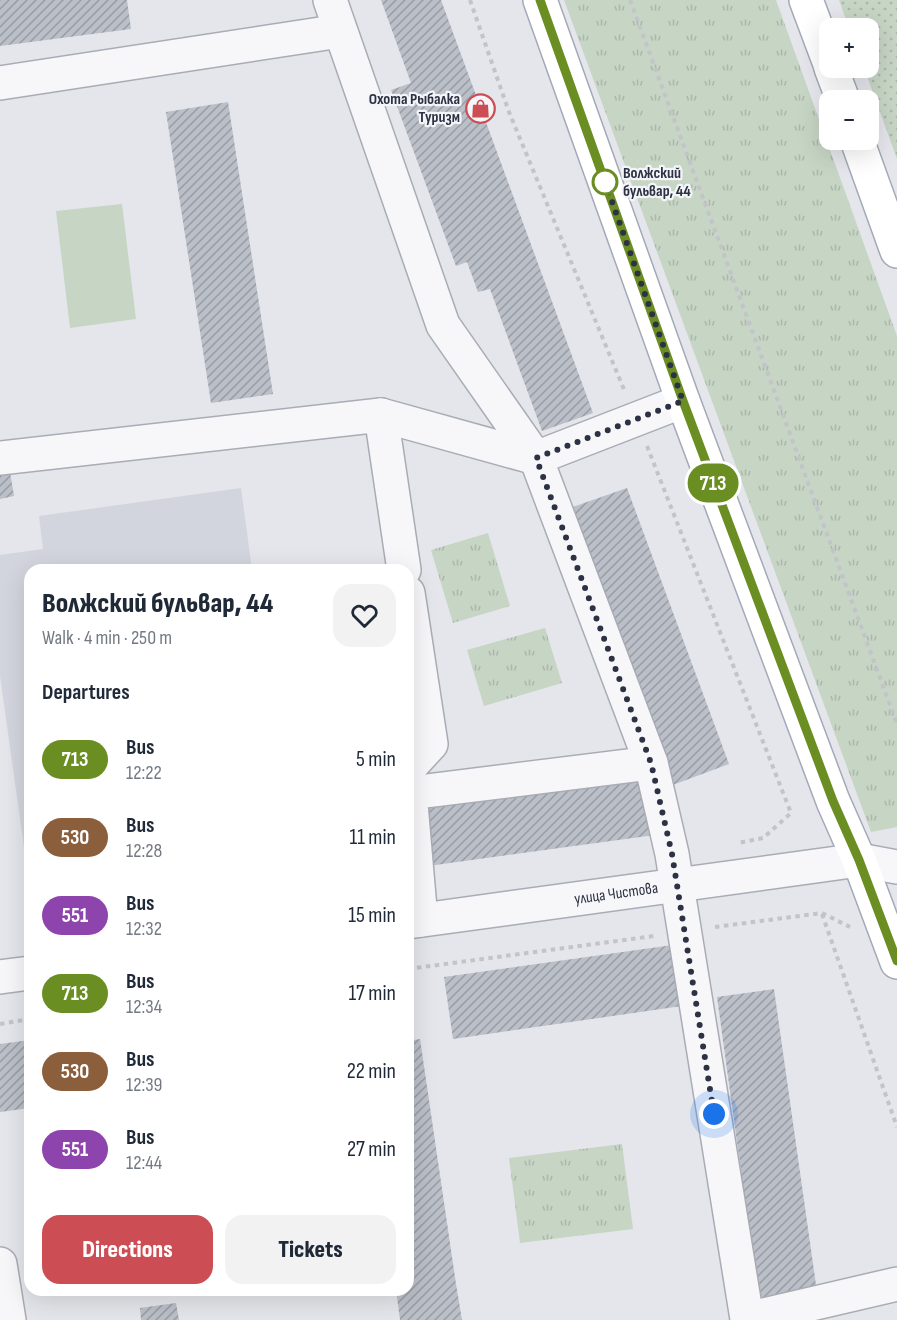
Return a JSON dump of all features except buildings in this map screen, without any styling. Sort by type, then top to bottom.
[{"type":"main road","points":[[540,0],[683,401],[833,801],[897,962]]},
{"type":"main road","points":[[806,0],[819,36]]},
{"type":"main road","points":[[861,150],[897,251]]},
{"type":"street","points":[[330,0],[443,325],[536,458],[651,763],[677,885],[747,1319],[897,1284]]},
{"type":"street","points":[[0,83],[340,31]]},
{"type":"street","points":[[0,458],[381,415],[536,458],[683,401]]},
{"type":"street","points":[[381,415],[404,564]]},
{"type":"street","points":[[414,632],[431,744],[414,762]]},
{"type":"street","points":[[414,793],[651,763]]},
{"type":"street","points":[[854,849],[897,844]]},
{"type":"street","points":[[854,849],[897,867]]},
{"type":"street","name":"улица Чистова","points":[[415,921],[677,885],[854,849]]},
{"type":"street","points":[[414,895],[415,921]]},
{"type":"street","points":[[0,978],[24,975]]},
{"type":"street","points":[[0,1264],[9,1320]]},
{"type":"path","points":[[470,0],[509,112],[636,418],[791,813]]},
{"type":"path","points":[[630,0],[897,724]]},
{"type":"path","points":[[822,913],[897,1127]]},
{"type":"path","points":[[414,968],[822,913],[851,928]]},
{"type":"path","points":[[0,1023],[24,1021]]},
{"type":"shaded area","points":[[241,488],[251,564],[24,564],[24,847],[0,676],[0,555],[43,549],[39,516]]},
{"type":"green space","points":[[564,0],[776,0],[819,119],[819,150],[830,150],[897,336],[897,827],[871,832]]},
{"type":"green space","points":[[839,0],[897,0],[897,159],[879,109],[879,90],[872,90],[868,78],[879,78],[879,18],[845,18]]},
{"type":"green space","points":[[122,204],[136,319],[70,328],[56,211]]},
{"type":"green space","points":[[488,533],[510,606],[453,623],[431,550]]},
{"type":"green space","points":[[545,628],[562,683],[484,706],[467,650]]},
{"type":"green space","points":[[622,1144],[633,1229],[520,1243],[509,1158]]},
{"type":"bus line","name":"713","points":[[540,0],[683,401],[833,801],[859,860],[897,961]]},
{"type":"place","name":"Охота Рыбалка Туризм","points":[[481,108]]},
{"type":"place","name":"Волжский бульвар, 44","points":[[605,182]]},
{"type":"route","points":[[605,182],[683,401],[536,458],[651,763],[672,854],[714,1114]]}]
